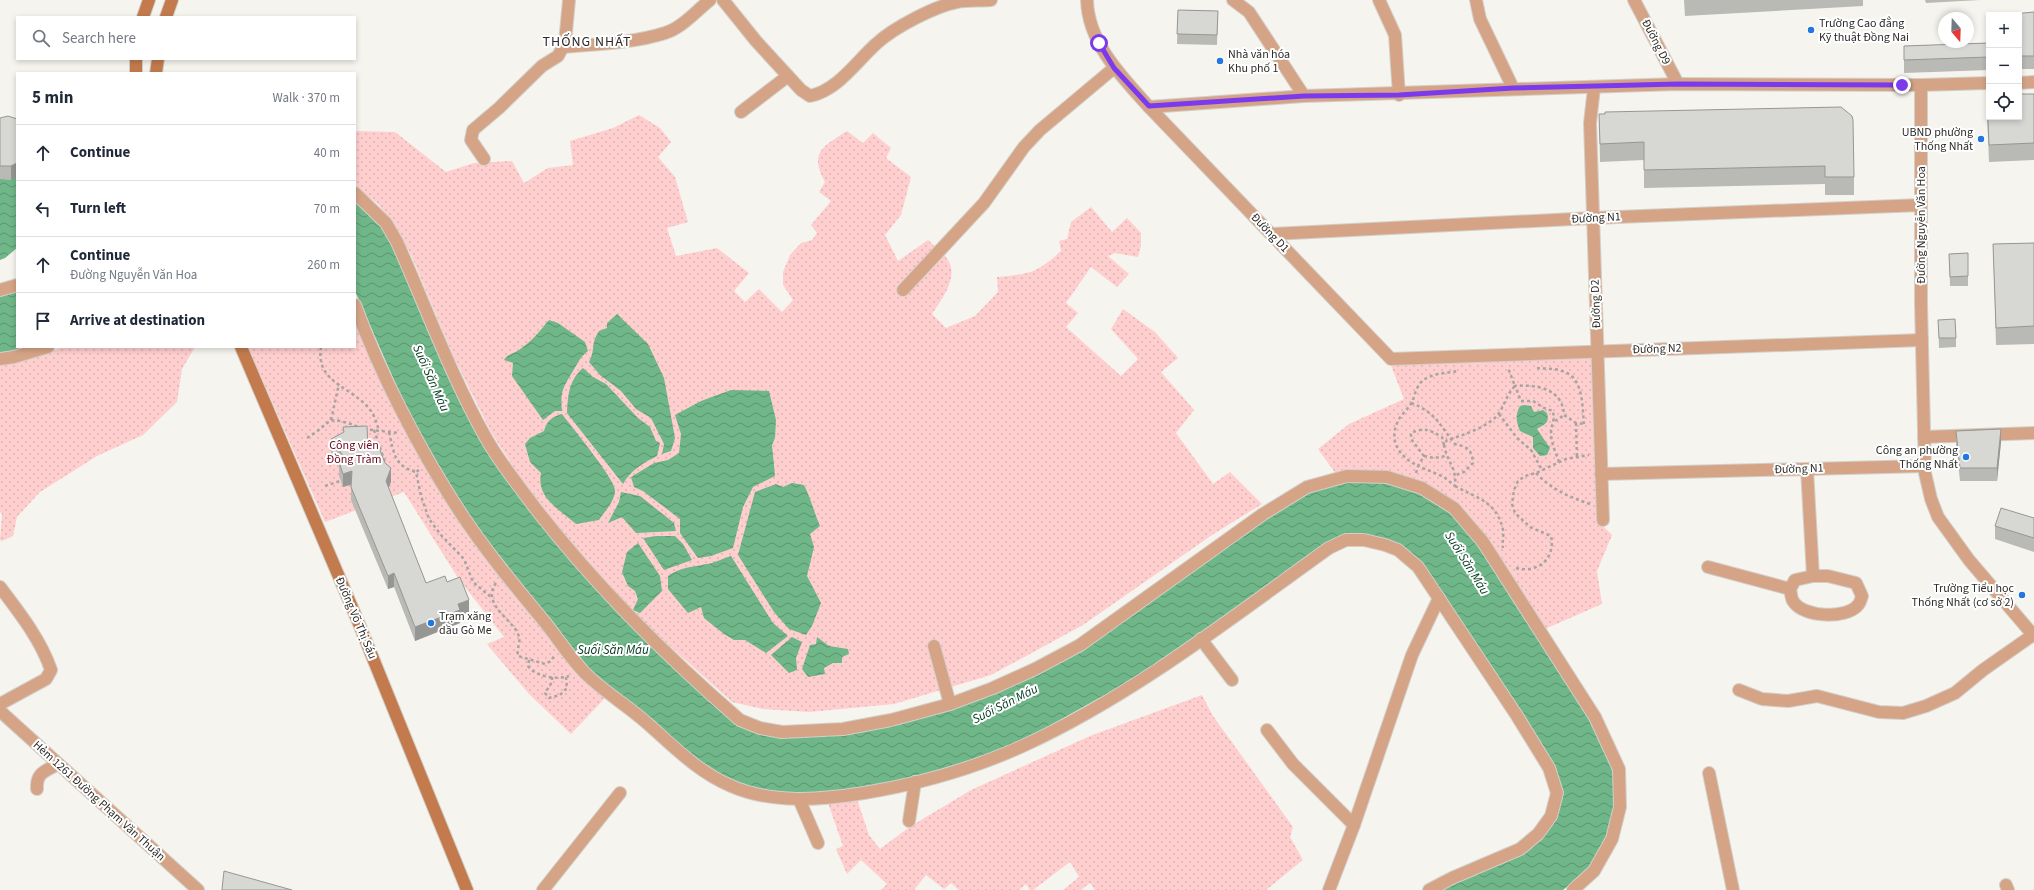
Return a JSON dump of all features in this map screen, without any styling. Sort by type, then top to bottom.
[{"type":"main road","points":[[143,16],[149,0]]},
{"type":"main road","points":[[166,16],[172,0]]},
{"type":"main road","points":[[136,60],[136,72]]},
{"type":"main road","points":[[156,72],[158,60]]},
{"type":"main road","name":"Đường Võ Thị Sáu","points":[[241,348],[374,660],[467,890]]},
{"type":"street","points":[[484,159],[471,140],[473,130],[499,108],[542,66],[558,56],[564,47],[569,0]]},
{"type":"street","points":[[564,47],[620,42],[665,33],[682,24],[710,0]]},
{"type":"street","points":[[723,0],[756,41],[801,90],[810,96],[821,93],[835,84],[878,42],[937,8],[951,3],[967,0],[991,0]]},
{"type":"street","name":"Đường D1","points":[[1087,0],[1091,23],[1099,43],[1114,68],[1391,359]]},
{"type":"street","points":[[1233,0],[1249,12],[1304,96]]},
{"type":"street","points":[[1379,0],[1395,35],[1399,95]]},
{"type":"street","points":[[1476,0],[1480,19],[1513,88]]},
{"type":"street","name":"Đường D9","points":[[1634,0],[1678,84]]},
{"type":"street","points":[[904,290],[984,203],[1030,141],[1114,68]]},
{"type":"street","points":[[741,112],[788,76]]},
{"type":"street","points":[[2022,82],[2034,82]]},
{"type":"street","points":[[1149,106],[1304,96],[1399,95],[1513,88],[1594,88],[1678,84],[1986,83]]},
{"type":"street","name":"Đường Nguyễn Văn Hoa","points":[[1921,84],[1924,437],[1925,466],[1931,499],[1938,517],[1969,560],[2034,636]]},
{"type":"street","name":"Đường D2","points":[[1594,88],[1590,123],[1603,520]]},
{"type":"street","points":[[356,194],[386,223],[398,242],[439,338],[479,425],[494,450],[529,500],[561,542],[626,613],[740,720],[760,728],[782,732],[812,732],[891,720],[950,704],[993,688],[1080,645],[1263,514],[1307,487],[1347,476],[1386,477],[1422,488],[1454,508],[1483,542],[1595,717],[1619,769],[1620,807],[1612,839],[1594,871],[1573,890]]},
{"type":"street","name":"Đường N1","points":[[1272,234],[1594,218],[1921,205]]},
{"type":"street","points":[[0,290],[16,285]]},
{"type":"street","points":[[356,307],[374,351],[415,436],[459,510],[505,573],[582,670],[687,759],[709,775],[754,794],[799,799],[840,797],[915,782],[988,760],[1024,745],[1085,714],[1156,671],[1329,548],[1346,540],[1364,540],[1398,550],[1418,567],[1517,716],[1549,768],[1557,793],[1551,816],[1538,834],[1520,849],[1452,878],[1429,890]]},
{"type":"street","name":"Đường N2","points":[[1391,359],[1922,340]]},
{"type":"street","points":[[0,359],[14,357],[45,348]]},
{"type":"street","points":[[1924,437],[2034,434]]},
{"type":"street","name":"Đường N1","points":[[1601,474],[1925,466]]},
{"type":"street","points":[[1807,469],[1813,576]]},
{"type":"street","points":[[1708,567],[1790,589]]},
{"type":"street","points":[[1813,576],[1828,576],[1856,583],[1862,596],[1858,605],[1850,610],[1836,614],[1820,615],[1804,611],[1793,601],[1790,589],[1795,580],[1813,576]]},
{"type":"street","points":[[0,588],[34,636],[47,659],[51,670],[46,679],[0,704]]},
{"type":"street","points":[[1329,890],[1354,825],[1412,654],[1439,598]]},
{"type":"street","points":[[1739,690],[1762,699],[1788,701],[1818,696],[1879,712],[1903,713],[1926,706],[1955,694],[1983,670],[2034,636]]},
{"type":"street","points":[[1202,639],[1232,680]]},
{"type":"street","points":[[934,646],[950,704]]},
{"type":"street","name":"Hẻm 1261 Đường Phạm Văn Thuận","points":[[0,711],[198,890]]},
{"type":"street","points":[[1267,730],[1293,764],[1354,825]]},
{"type":"street","points":[[37,789],[39,775],[58,764]]},
{"type":"street","points":[[1709,773],[1733,890]]},
{"type":"street","points":[[909,821],[915,782]]},
{"type":"street","points":[[543,890],[620,793]]},
{"type":"street","points":[[799,799],[818,843]]},
{"type":"path","points":[[320,348],[320,362],[322,368],[370,411],[379,431]]},
{"type":"path","points":[[1530,368],[1563,371],[1577,381],[1581,397],[1584,424]]},
{"type":"path","points":[[1502,369],[1510,369],[1521,401],[1533,400],[1544,408],[1553,411],[1555,420],[1551,432],[1559,462]]},
{"type":"path","points":[[1460,371],[1438,374],[1424,379],[1418,387],[1411,403],[1398,420],[1395,436],[1400,454],[1408,461],[1444,477],[1455,486],[1486,501],[1500,519],[1504,531],[1504,551]]},
{"type":"path","points":[[331,420],[339,384]]},
{"type":"path","points":[[1444,445],[1447,440],[1462,437],[1499,414],[1510,391],[1515,386],[1526,385],[1543,388],[1555,395],[1564,405],[1564,415]]},
{"type":"path","points":[[1411,403],[1422,408],[1443,425],[1455,444],[1466,446],[1472,454],[1473,463],[1464,472],[1456,475]]},
{"type":"path","points":[[1499,414],[1517,438],[1531,450],[1542,470]]},
{"type":"path","points":[[1564,415],[1576,423],[1600,425]]},
{"type":"path","points":[[1555,420],[1564,415]]},
{"type":"path","points":[[306,438],[331,420],[340,420],[379,431],[415,436]]},
{"type":"path","points":[[1576,423],[1577,457]]},
{"type":"path","points":[[1446,456],[1434,458],[1424,456],[1411,440],[1411,433],[1421,429],[1442,437],[1446,456],[1456,475],[1455,486]]},
{"type":"path","points":[[374,430],[386,465],[380,468]]},
{"type":"path","points":[[389,432],[399,464],[406,469],[416,472]]},
{"type":"path","points":[[1514,567],[1525,570],[1535,567],[1546,560],[1553,546],[1551,536],[1530,527],[1515,513],[1512,504],[1514,490],[1518,481],[1525,476],[1536,473],[1566,458],[1601,454]]},
{"type":"path","points":[[1412,485],[1418,466],[1424,456]]},
{"type":"path","points":[[416,472],[430,462]]},
{"type":"path","points":[[416,472],[423,503],[429,520],[441,535],[464,558],[473,582],[492,598]]},
{"type":"path","points":[[1536,473],[1550,486],[1570,497],[1602,508]]},
{"type":"path","points":[[326,486],[346,479]]},
{"type":"path","points":[[505,573],[491,592],[498,611],[511,622],[519,634],[520,639],[518,656],[529,660],[548,663],[561,643]]},
{"type":"path","points":[[529,660],[528,666],[532,671],[552,677],[566,677],[582,670]]},
{"type":"path","points":[[552,677],[552,682],[545,693],[549,698],[560,694],[567,688],[566,677]]},
{"type":"green space","points":[[639,115],[660,128],[671,142],[658,157],[675,177],[688,222],[667,228],[676,256],[717,248],[749,273],[734,291],[745,302],[759,289],[782,312],[793,300],[783,285],[783,272],[790,255],[801,243],[812,240],[817,233],[811,225],[831,201],[819,192],[825,182],[820,172],[818,157],[825,147],[847,131],[863,143],[873,133],[891,148],[886,158],[911,177],[901,215],[885,235],[898,261],[928,240],[948,260],[951,267],[951,274],[948,288],[932,314],[946,328],[975,316],[998,292],[997,277],[1032,272],[1052,259],[1061,251],[1059,241],[1067,239],[1071,222],[1091,207],[1112,232],[1127,218],[1141,233],[1141,246],[1138,257],[1115,253],[1108,256],[1129,274],[1117,287],[1091,267],[1066,303],[1078,313],[1066,327],[1121,376],[1138,359],[1111,329],[1123,309],[1155,332],[1178,358],[1161,372],[1194,410],[1176,433],[1213,484],[1230,472],[1262,504],[1212,535],[1083,625],[991,675],[894,704],[809,712],[763,709],[732,702],[653,631],[600,576],[534,499],[491,432],[455,360],[411,255],[398,231],[378,204],[356,187],[356,131],[395,132],[446,172],[474,163],[512,161],[524,183],[548,168],[573,165],[570,141],[613,128]]},
{"type":"green space","name":"Công viên Đồng Tràm","points":[[356,323],[415,448],[606,697],[571,734],[529,694],[487,644],[504,637],[458,578],[404,492],[325,522],[248,348],[356,348]]},
{"type":"green space","points":[[60,348],[194,348],[182,369],[177,402],[143,435],[97,456],[40,492],[17,517],[13,536],[2,541],[0,540],[2,514],[0,512],[0,364],[45,354]]},
{"type":"green space","points":[[1594,355],[1600,523],[1612,535],[1597,571],[1602,604],[1545,629],[1336,474],[1318,449],[1349,424],[1404,399],[1390,363]]},
{"type":"green space","points":[[1202,695],[1213,716],[1293,827],[1290,837],[1303,860],[1266,890],[1095,890],[1090,883],[1081,890],[1063,890],[1079,877],[1070,862],[1033,890],[1030,890],[1026,884],[1019,890],[959,890],[951,883],[944,889],[926,875],[914,890],[881,890],[887,884],[861,860],[847,874],[836,849],[843,846],[828,803],[857,799],[869,835],[880,849],[911,826],[971,790],[1090,736]]},
{"type":"water","points":[[0,137],[16,141],[16,249],[5,258],[0,260]]},
{"type":"water","name":"Suối Săn Máu","points":[[356,200],[382,227],[393,245],[525,505],[580,570],[736,724],[757,733],[783,738],[844,734],[998,691],[1266,518],[1309,492],[1347,481],[1385,482],[1419,492],[1450,512],[1478,544],[1590,719],[1614,770],[1614,807],[1608,837],[1590,868],[1563,890],[1440,890],[1524,854],[1542,837],[1556,818],[1563,794],[1554,767],[1401,545],[1388,540],[1365,535],[1325,544],[1153,668],[1033,735],[992,753],[936,771],[887,784],[836,792],[796,794],[755,788],[734,782],[712,771],[690,756],[592,672],[479,530],[457,497],[415,424],[401,396],[356,293]]},
{"type":"water","points":[[16,291],[16,348],[27,348],[0,354],[0,296]]},
{"type":"water","points":[[617,314],[648,344],[664,378],[675,438],[671,451],[662,454],[664,444],[651,418],[636,409],[621,391],[600,375],[589,362],[596,336],[599,331],[607,328],[607,323]]},
{"type":"water","points":[[549,320],[558,323],[585,342],[588,351],[579,360],[565,386],[561,399],[562,411],[555,411],[543,420],[512,376],[513,363],[504,360],[508,355],[519,350],[527,343]]},
{"type":"water","points":[[583,368],[593,377],[606,384],[638,418],[650,427],[656,441],[660,443],[657,456],[638,467],[623,484],[567,413],[570,388],[578,373]]},
{"type":"water","points":[[731,390],[769,391],[776,420],[775,438],[772,445],[775,476],[753,487],[743,507],[733,548],[711,556],[698,558],[680,533],[680,519],[643,491],[634,487],[631,477],[654,463],[668,460],[679,453],[681,434],[675,415],[701,401]]},
{"type":"water","points":[[1520,406],[1531,406],[1534,412],[1543,410],[1547,413],[1547,422],[1537,429],[1550,448],[1547,455],[1540,456],[1533,448],[1533,437],[1520,431],[1517,415]]},
{"type":"water","points":[[562,414],[601,464],[613,484],[615,494],[599,520],[576,524],[556,508],[545,496],[542,489],[540,482],[541,473],[530,462],[525,444],[530,438],[544,431],[550,420]]},
{"type":"water","points":[[792,483],[804,485],[820,526],[810,534],[814,547],[807,576],[821,603],[812,626],[806,635],[789,629],[774,612],[738,555],[755,492],[776,484],[783,487]]},
{"type":"water","points":[[621,492],[640,496],[674,523],[676,531],[636,533],[622,517],[608,523],[619,502]]},
{"type":"water","points":[[675,536],[683,544],[692,560],[664,570],[643,538]]},
{"type":"water","points":[[638,543],[660,576],[662,591],[640,613],[633,610],[638,599],[635,591],[628,586],[622,572],[627,552]]},
{"type":"water","points":[[731,556],[773,623],[788,636],[766,653],[745,640],[734,640],[724,634],[704,618],[701,607],[688,613],[668,589],[668,576],[673,573],[687,568],[713,563]]},
{"type":"water","points":[[792,637],[802,642],[796,658],[797,670],[789,673],[771,655]]},
{"type":"water","points":[[817,637],[829,646],[848,649],[849,654],[842,657],[842,663],[833,663],[824,668],[825,674],[808,677],[802,669],[810,645],[816,644]]},
{"type":"building","points":[[1178,10],[1218,11],[1217,35],[1177,34]]},
{"type":"building","points":[[2034,12],[2034,56],[2022,56],[2022,13]]},
{"type":"building","points":[[1986,43],[1986,57],[1904,60],[1904,46],[1938,45],[1938,48],[1974,48],[1974,44]]},
{"type":"building","points":[[2022,94],[2034,94],[2034,143],[1989,145],[1988,120],[2022,120]]},
{"type":"building","points":[[1841,107],[1852,116],[1853,120],[1854,177],[1825,177],[1825,166],[1644,170],[1644,142],[1600,144],[1599,114],[1605,114],[1605,112]]},
{"type":"building","points":[[8,116],[16,119],[16,164],[11,166],[0,166],[0,118]]},
{"type":"building","points":[[2034,243],[2034,326],[1996,328],[1993,244]]},
{"type":"building","points":[[1968,253],[1968,276],[1950,277],[1949,254]]},
{"type":"building","points":[[1955,319],[1956,338],[1939,338],[1938,320]]},
{"type":"building","points":[[367,426],[368,449],[378,445],[385,463],[391,468],[386,481],[426,583],[445,576],[447,582],[460,577],[469,600],[458,604],[460,610],[415,627],[394,573],[388,576],[351,487],[352,471],[343,474],[339,462],[346,460],[331,439],[344,432],[343,427]]},
{"type":"building","points":[[2001,429],[1997,468],[1960,468],[1956,431]]},
{"type":"building","points":[[2001,508],[2034,518],[2034,538],[1995,526]]},
{"type":"building","points":[[224,871],[292,890],[222,890]]},
{"type":"place","name":"Trường Cao đẳng Kỹ thuật Đồng Nai","points":[[1811,30]]},
{"type":"place","name":"Nhà văn hóa Khu phố 1","points":[[1220,61]]},
{"type":"place","name":"UBND phường Thống Nhất","points":[[1981,139]]},
{"type":"place","name":"Công an phường Thống Nhất","points":[[1966,457]]},
{"type":"place","name":"Trường Tiểu học Thống Nhất (cơ sở 2)","points":[[2022,595]]},
{"type":"place","name":"Trạm xăng dầu Gò Me","points":[[431,623]]},
{"type":"district","name":"THỐNG NHẤT","points":[[587,42]]},
{"type":"route","points":[[1099,43],[1114,68],[1149,106],[1304,96],[1399,95],[1513,88],[1594,88],[1678,84],[1902,85]]}]
